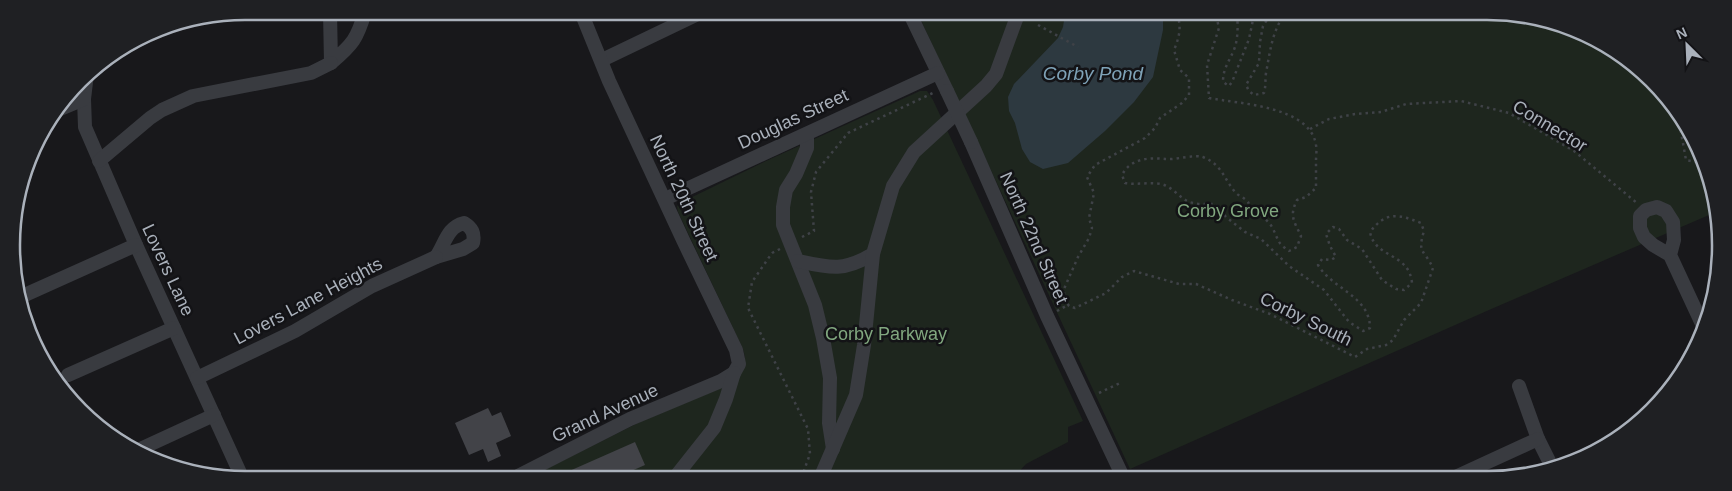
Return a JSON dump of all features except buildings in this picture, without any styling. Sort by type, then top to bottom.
[{"type":"street","points":[[330,20],[331,63]]},
{"type":"street","points":[[98,161],[150,118],[178,102],[193,96],[312,73],[331,63],[352,45],[364,20]]},
{"type":"street","name":"North 20th Street","points":[[584,20],[609,81],[736,350],[739,364],[714,428],[680,471]]},
{"type":"street","points":[[602,60],[685,20]]},
{"type":"street","name":"North 22nd Street","points":[[913,20],[971,142],[1047,316],[1120,471]]},
{"type":"street","points":[[823,471],[856,394],[864,345],[873,254],[893,186],[914,152],[986,86],[996,74],[1016,20]]},
{"type":"street","name":"Douglas Street","points":[[664,199],[938,73]]},
{"type":"street","name":"Lovers Lane","points":[[85,87],[85,127],[98,161],[238,471]]},
{"type":"street","points":[[69,105],[84,99]]},
{"type":"street","points":[[807,134],[807,148],[796,174],[786,190],[783,207],[783,225],[814,305],[823,338],[830,378],[830,423],[833,450]]},
{"type":"street","points":[[1670,255],[1674,240],[1674,222],[1666,211],[1657,207],[1646,210],[1640,216],[1640,228],[1644,237],[1670,255],[1700,319]]},
{"type":"street","points":[[26,295],[136,245]]},
{"type":"street","points":[[798,261],[824,267],[841,268],[856,264],[873,254]]},
{"type":"street","name":"Lovers Lane Heights","points":[[197,378],[295,331],[372,286],[436,257]]},
{"type":"street","points":[[68,375],[174,328]]},
{"type":"street","name":"Grand Avenue","points":[[528,471],[630,419],[721,382],[734,373]]},
{"type":"street","points":[[1519,386],[1538,439],[1549,462]]},
{"type":"street","points":[[144,447],[214,415]]},
{"type":"street","points":[[1468,471],[1538,439]]},
{"type":"path","name":"Corby South","points":[[1180,20],[1180,37],[1174,50],[1180,70],[1189,78],[1189,95],[1182,103],[1160,118],[1156,128],[1145,138],[1094,165],[1087,177],[1094,193],[1089,218],[1092,228],[1064,289],[1064,298],[1069,306],[1075,308],[1106,293],[1122,277],[1134,271],[1179,284],[1196,284],[1270,314],[1354,357],[1367,348],[1386,345],[1393,340],[1404,320],[1421,303],[1434,268],[1422,252],[1420,245],[1424,231],[1420,223],[1398,215],[1387,216],[1376,224],[1370,232],[1375,244],[1407,267],[1412,276],[1412,284],[1404,290],[1396,289],[1382,280],[1362,249],[1347,240],[1339,229],[1333,227],[1326,234],[1336,257],[1332,260],[1322,259],[1318,265],[1322,272],[1353,295],[1365,309],[1370,320],[1370,328],[1363,331],[1349,322],[1324,290],[1289,266],[1261,239],[1245,232],[1226,217],[1215,204],[1198,204],[1188,201],[1162,184],[1125,183],[1122,175],[1126,166],[1152,157],[1173,160],[1198,156],[1204,157],[1217,166],[1237,195],[1247,200],[1251,208],[1258,212],[1271,226],[1279,243],[1290,251],[1297,247],[1301,236],[1292,216],[1297,200],[1316,188],[1316,145],[1310,129]]},
{"type":"path","points":[[1217,20],[1219,28],[1207,65],[1209,98],[1256,104],[1277,110],[1301,122],[1310,129]]},
{"type":"path","points":[[1237,20],[1238,26],[1235,46],[1223,71],[1223,82],[1229,86],[1249,39],[1253,20]]},
{"type":"path","points":[[1267,20],[1263,26],[1260,42],[1259,63],[1256,72],[1246,85],[1254,95],[1264,93],[1266,85],[1265,75],[1270,59],[1273,34],[1281,20]]},
{"type":"path","points":[[1038,25],[1078,47]]},
{"type":"path","name":"Connector","points":[[1310,129],[1328,119],[1381,112],[1406,104],[1461,101],[1509,112],[1574,152],[1646,210]]},
{"type":"path","points":[[1681,131],[1686,160],[1696,163]]},
{"type":"path","points":[[1099,392],[1122,382]]},
{"type":"green space","name":"Corby Grove","points":[[921,20],[1501,20],[1530,24],[1559,32],[1599,50],[1624,67],[1646,86],[1674,120],[1695,159],[1708,202],[1710,215],[1130,469]]},
{"type":"green space","name":"Corby Parkway","points":[[920,91],[927,91],[933,100],[1083,421],[1068,427],[1068,442],[1026,464],[1020,471],[542,471],[642,421],[731,384],[742,373],[745,365],[743,349],[678,212],[677,206],[766,161]]},
{"type":"water","name":"Corby Pond","points":[[1064,20],[1163,20],[1163,30],[1153,77],[1134,102],[1105,131],[1068,163],[1043,169],[1030,162],[1022,149],[1015,123],[1009,111],[1008,97],[1014,84],[1058,38]]}]
